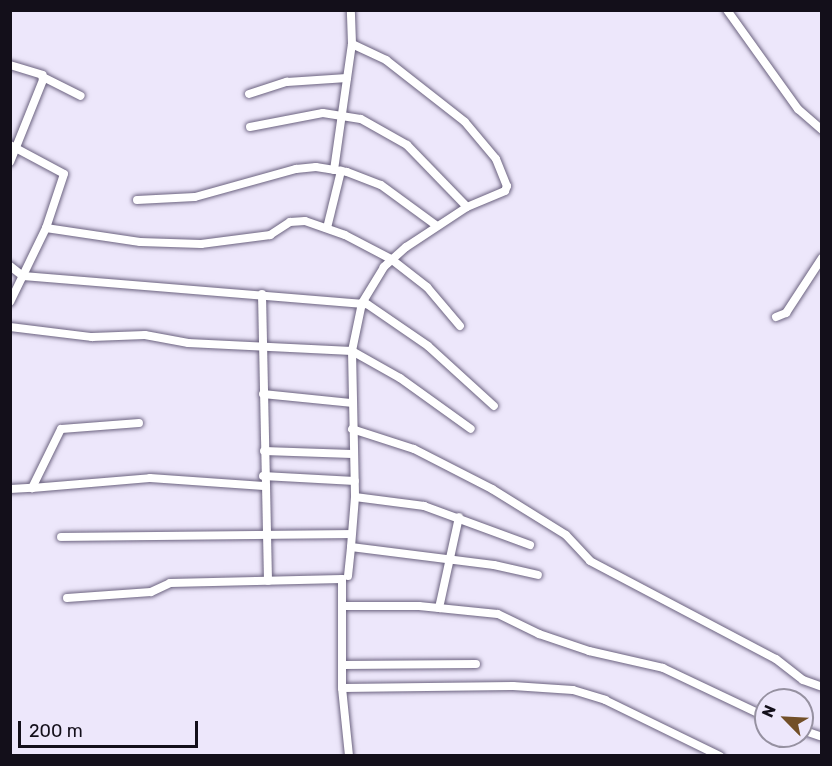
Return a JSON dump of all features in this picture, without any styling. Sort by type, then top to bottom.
[{"type":"street","points":[[327,228],[337,170],[341,115],[352,44],[351,10]]},
{"type":"street","points":[[727,10],[798,109],[822,129]]},
{"type":"street","points":[[348,576],[355,497],[352,454],[352,351],[362,303],[391,259],[467,207],[506,189],[488,147],[430,91],[386,60],[352,44]]},
{"type":"street","points":[[10,65],[43,77],[81,96]]},
{"type":"street","points":[[10,162],[13,147],[43,77]]},
{"type":"street","points":[[249,94],[287,82],[347,78]]},
{"type":"street","points":[[250,127],[306,115],[341,115],[361,119],[396,137],[467,207]]},
{"type":"street","points":[[10,302],[20,276],[46,228],[63,172],[13,147]]},
{"type":"street","points":[[137,200],[214,193],[296,169],[337,170],[381,185],[437,226]]},
{"type":"street","points":[[46,228],[140,242],[201,244],[270,235],[295,221],[327,228],[391,259],[427,287],[460,326]]},
{"type":"street","points":[[776,317],[786,313],[820,262]]},
{"type":"street","points":[[10,266],[20,276],[362,303],[428,346],[494,406]]},
{"type":"street","points":[[262,294],[263,476],[268,581]]},
{"type":"street","points":[[10,327],[92,337],[145,334],[188,343],[352,351],[400,378],[471,429]]},
{"type":"street","points":[[263,394],[351,403]]},
{"type":"street","points":[[32,488],[61,429],[139,423]]},
{"type":"street","points":[[352,429],[404,445],[492,489],[566,535],[590,561],[776,659],[803,680],[822,687]]},
{"type":"street","points":[[264,451],[352,454]]},
{"type":"street","points":[[263,476],[355,481]]},
{"type":"street","points":[[10,489],[150,478],[264,486]]},
{"type":"street","points":[[355,497],[424,506],[530,545]]},
{"type":"street","points":[[439,608],[447,560],[459,517]]},
{"type":"street","points":[[61,537],[267,533],[351,534]]},
{"type":"street","points":[[351,547],[538,575]]},
{"type":"street","points":[[67,598],[151,592],[170,583],[340,579],[344,583],[342,688],[349,756]]},
{"type":"street","points":[[345,606],[439,608],[498,614],[539,634],[589,651],[663,668],[754,711]]},
{"type":"street","points":[[342,666],[476,664]]},
{"type":"street","points":[[342,688],[513,686],[573,690],[606,700],[720,756]]}]
